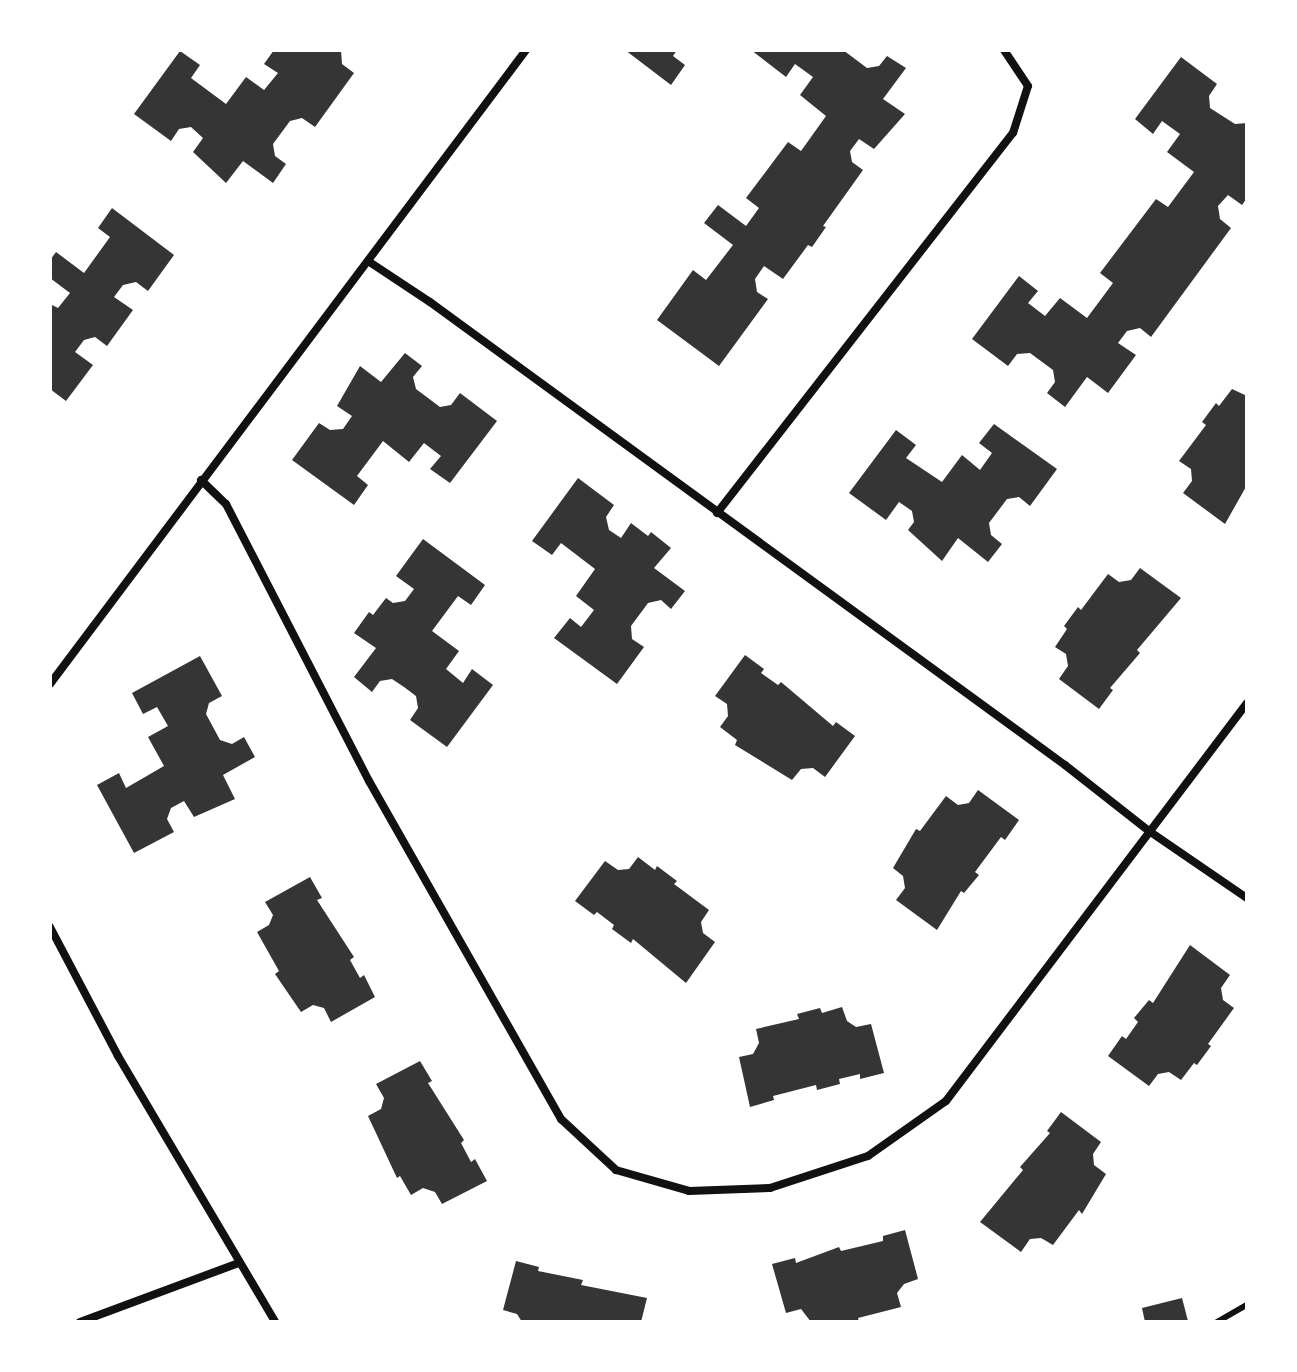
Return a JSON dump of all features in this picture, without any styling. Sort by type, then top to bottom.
[{"type":"street","points":[[50,684],[526,50]]},
{"type":"street","points":[[717,513],[1013,133],[1028,86],[1004,50]]},
{"type":"street","points":[[368,261],[430,302],[1065,765],[1149,831],[1247,898]]},
{"type":"street","points":[[201,480],[226,504],[369,781],[561,1119],[616,1170],[689,1191],[770,1188],[868,1156],[946,1101],[1247,703]]},
{"type":"street","points":[[50,927],[118,1056],[275,1322]]},
{"type":"street","points":[[80,1322],[239,1263]]},
{"type":"lane","points":[[1217,1322],[1247,1305]]},
{"type":"building","points":[[274,50],[341,50],[342,64],[354,73],[315,127],[302,118],[290,121],[273,144],[275,156],[286,164],[273,183],[243,161],[226,183],[193,152],[203,138],[191,127],[179,129],[171,141],[134,114],[180,51],[200,65],[191,78],[226,104],[246,77],[264,90],[278,73],[264,64]]},
{"type":"building","points":[[625,50],[677,50],[673,56],[685,65],[671,85]]},
{"type":"building","points":[[751,50],[843,50],[867,68],[879,66],[887,56],[906,68],[883,99],[905,114],[874,149],[859,139],[850,151],[852,162],[863,170],[823,226],[826,227],[812,247],[808,245],[783,279],[764,266],[755,279],[757,292],[768,299],[719,366],[657,320],[693,270],[706,280],[733,245],[704,223],[718,205],[746,226],[759,208],[746,198],[788,142],[801,151],[826,116],[800,95],[813,77],[795,64],[786,77]]},
{"type":"building","points":[[1181,57],[1217,84],[1209,96],[1210,108],[1235,124],[1247,123],[1247,198],[1242,205],[1228,195],[1218,206],[1220,219],[1231,228],[1151,337],[1140,328],[1127,331],[1118,343],[1136,355],[1108,393],[1087,377],[1065,407],[1047,393],[1055,382],[1053,370],[1030,353],[1017,354],[1008,366],[972,339],[1019,276],[1038,291],[1028,303],[1045,316],[1060,298],[1087,318],[1113,283],[1100,273],[1156,199],[1168,207],[1194,172],[1167,152],[1180,134],[1162,121],[1153,134],[1135,119]]},
{"type":"building","points":[[112,208],[174,255],[148,291],[136,282],[123,285],[114,297],[133,310],[107,346],[95,337],[84,340],[75,352],[93,365],[66,401],[50,389],[50,304],[58,308],[70,293],[50,278],[50,260],[56,252],[84,273],[110,237],[98,228]]},
{"type":"building","points":[[405,353],[422,366],[413,377],[416,389],[440,407],[451,405],[460,393],[497,421],[450,483],[430,469],[441,456],[424,443],[409,462],[383,441],[357,476],[368,485],[354,505],[292,460],[319,423],[330,430],[343,429],[352,416],[337,406],[360,366],[381,382]]},
{"type":"building","points":[[1232,389],[1247,396],[1247,485],[1225,524],[1183,493],[1192,481],[1191,469],[1179,461],[1206,425],[1202,422],[1216,403],[1219,406]]},
{"type":"building","points":[[994,424],[1057,469],[1030,506],[1019,497],[1007,499],[989,523],[991,535],[1002,544],[988,562],[958,538],[942,561],[908,530],[914,522],[912,511],[899,502],[886,520],[849,493],[896,430],[916,445],[906,458],[942,482],[962,455],[980,470],[992,453],[979,443]]},
{"type":"building","points":[[578,478],[614,505],[606,517],[609,530],[621,538],[631,523],[648,536],[651,532],[671,548],[654,568],[685,591],[671,609],[661,600],[648,603],[631,626],[632,639],[644,647],[617,684],[554,638],[570,618],[581,627],[594,610],[576,596],[595,569],[561,543],[552,555],[532,541]]},
{"type":"building","points":[[423,539],[485,585],[471,605],[458,596],[432,631],[459,651],[446,669],[463,683],[472,669],[493,685],[447,747],[410,720],[418,708],[416,696],[392,679],[380,681],[372,692],[354,677],[376,648],[354,633],[369,612],[373,615],[386,598],[393,603],[405,601],[414,589],[396,576]]},
{"type":"building","points":[[1140,568],[1181,598],[1137,650],[1140,653],[1110,688],[1113,690],[1099,709],[1059,679],[1068,666],[1066,654],[1055,647],[1067,629],[1064,626],[1078,607],[1081,610],[1108,574],[1119,582],[1131,580]]},
{"type":"building","points":[[745,655],[764,669],[761,673],[778,685],[781,682],[833,726],[836,722],[855,736],[825,777],[813,768],[801,769],[792,780],[735,745],[737,740],[720,727],[728,716],[727,704],[715,696]]},
{"type":"building","points":[[200,656],[222,696],[209,703],[206,714],[220,740],[232,744],[244,737],[255,757],[223,775],[235,799],[194,817],[184,801],[171,808],[167,819],[174,832],[134,853],[97,785],[119,773],[126,788],[164,766],[148,737],[168,726],[157,707],[143,714],[132,693]]},
{"type":"building","points":[[978,790],[1019,820],[1005,840],[1001,837],[975,872],[979,875],[964,893],[961,891],[937,930],[896,900],[905,888],[903,876],[893,868],[916,829],[920,831],[946,796],[958,805],[969,803]]},
{"type":"building","points":[[638,857],[655,870],[657,866],[677,881],[674,884],[709,910],[701,922],[703,933],[715,942],[686,983],[633,939],[631,943],[612,929],[614,925],[597,912],[594,915],[575,901],[605,861],[618,870],[629,869]]},
{"type":"building","points":[[310,877],[322,898],[317,900],[354,957],[350,960],[360,978],[364,975],[375,997],[331,1022],[324,1008],[313,1005],[301,1012],[275,974],[279,971],[257,932],[269,925],[273,915],[265,902]]},
{"type":"building","points":[[1190,945],[1230,975],[1221,988],[1223,1000],[1234,1008],[1208,1044],[1211,1046],[1181,1080],[1169,1072],[1158,1074],[1149,1086],[1108,1056],[1122,1036],[1126,1039],[1138,1022],[1134,1018],[1149,1000],[1153,1003]]},
{"type":"building","points":[[842,1007],[847,1021],[856,1027],[871,1024],[884,1073],[860,1079],[860,1074],[839,1079],[840,1084],[817,1090],[816,1085],[773,1096],[774,1100],[750,1107],[739,1057],[753,1054],[759,1043],[756,1029],[799,1019],[797,1014],[820,1008],[822,1013]]},
{"type":"building","points":[[420,1061],[432,1081],[428,1083],[464,1140],[461,1143],[471,1162],[475,1159],[487,1181],[442,1204],[435,1192],[423,1188],[411,1195],[400,1176],[397,1178],[368,1116],[381,1109],[384,1098],[376,1084]]},
{"type":"building","points":[[1061,1112],[1101,1142],[1093,1154],[1094,1165],[1106,1174],[1082,1214],[1079,1210],[1053,1245],[1041,1238],[1030,1239],[1021,1252],[980,1222],[1023,1170],[1020,1167],[1050,1133],[1047,1131]]},
{"type":"building","points":[[905,1230],[918,1279],[904,1284],[897,1293],[901,1307],[858,1318],[859,1322],[811,1322],[801,1309],[786,1313],[772,1264],[795,1258],[796,1263],[839,1247],[841,1251],[883,1241],[883,1236]]},
{"type":"building","points":[[516,1261],[539,1267],[538,1271],[583,1280],[581,1285],[647,1298],[641,1322],[522,1322],[517,1314],[503,1310]]},
{"type":"building","points":[[1182,1298],[1188,1321],[1145,1322],[1142,1308]]}]
